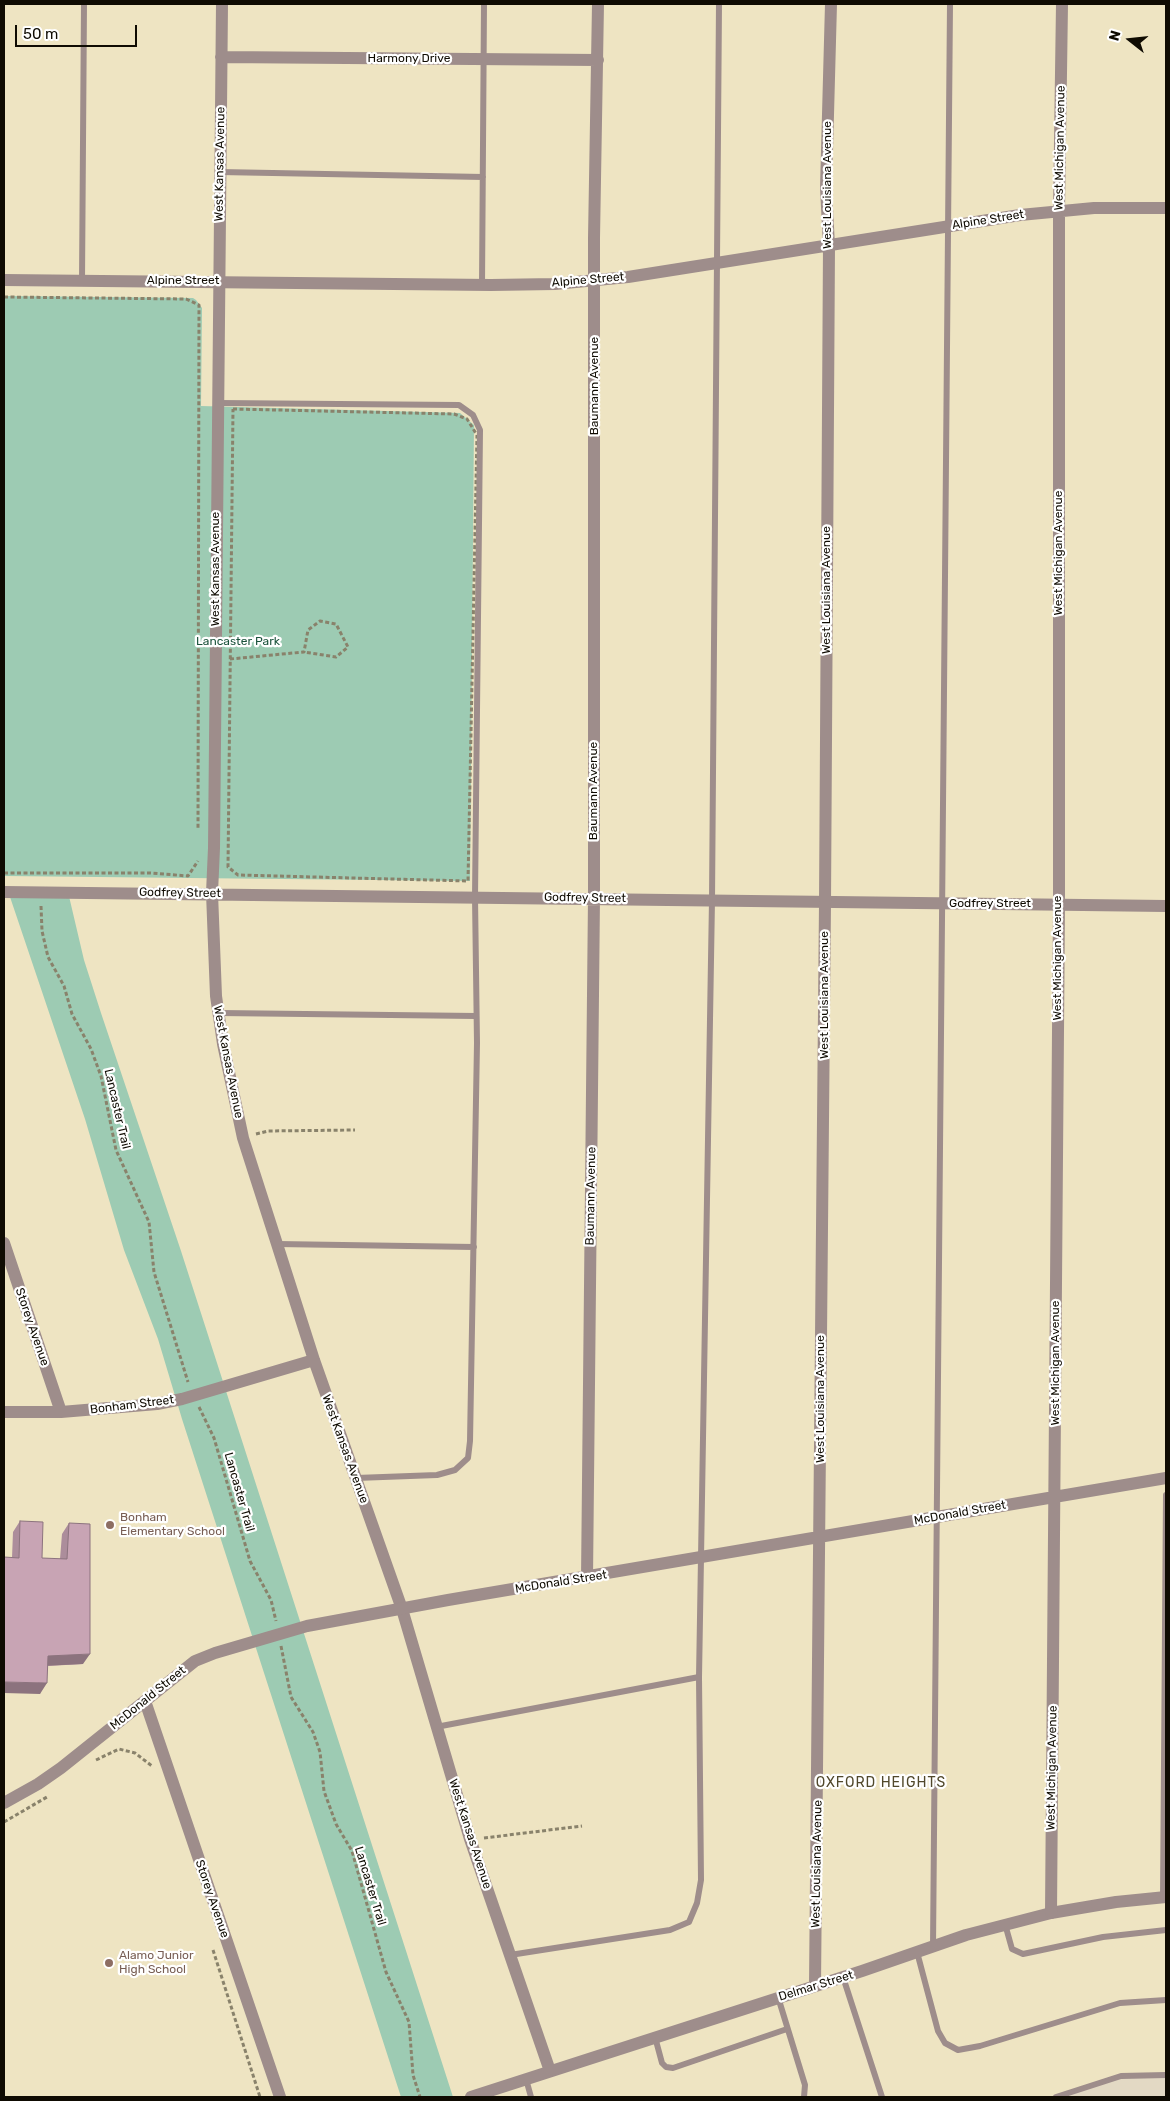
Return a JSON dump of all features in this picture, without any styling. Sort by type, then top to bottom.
[{"type":"street","name":"West Kansas Avenue","points":[[222,4],[212,893],[216,996],[243,1138],[314,1360],[402,1609],[470,1839],[550,2071]]},
{"type":"street","name":"Baumann Avenue","points":[[587,1578],[594,898],[596,280],[594,238],[598,4]]},
{"type":"street","name":"West Louisiana Avenue","points":[[815,1985],[825,903],[829,246],[826,188],[831,4]]},
{"type":"street","name":"West Michigan Avenue","points":[[1051,1913],[1059,905],[1059,211],[1062,4]]},
{"type":"street","name":"Harmony Drive","points":[[221,57],[598,60]]},
{"type":"street","name":"Alpine Street","points":[[4,280],[482,285],[596,280],[829,246],[1020,214],[1094,208],[1166,208]]},
{"type":"street","name":"Godfrey Street","points":[[4,892],[212,893],[825,903],[1166,906]]},
{"type":"street","name":"Storey Avenue","points":[[4,1243],[61,1412]]},
{"type":"street","name":"Bonham Street","points":[[4,1412],[61,1412],[149,1405],[314,1360]]},
{"type":"street","name":"McDonald Street","points":[[4,1803],[38,1784],[61,1768],[195,1661],[214,1653],[307,1626],[1166,1478]]},
{"type":"street","name":"Storey Avenue","points":[[145,1701],[280,2097]]},
{"type":"street","name":"Delmar Street","points":[[471,2097],[842,1977],[934,1945],[1005,1924],[1051,1913],[1116,1902],[1165,1898]]},
{"type":"lane","points":[[82,280],[84,4]]},
{"type":"lane","points":[[482,285],[484,4]]},
{"type":"lane","points":[[510,1954],[670,1930],[689,1922],[697,1903],[701,1880],[699,1677],[712,900],[719,4]]},
{"type":"lane","points":[[934,1945],[935,1517],[943,904],[950,4]]},
{"type":"lane","points":[[220,172],[483,177]]},
{"type":"lane","points":[[218,402],[459,406],[473,416],[480,430],[475,897],[474,1247],[470,1441],[468,1458],[455,1470],[437,1475],[356,1478]]},
{"type":"lane","points":[[219,1013],[476,1016]]},
{"type":"lane","points":[[277,1244],[474,1247]]},
{"type":"lane","points":[[1165,1898],[1166,1494]]},
{"type":"lane","points":[[436,1727],[699,1677]]},
{"type":"lane","points":[[1005,1924],[1012,1949],[1023,1954],[1103,1937],[1166,1930]]},
{"type":"lane","points":[[917,1952],[938,2031],[945,2043],[958,2050],[980,2046],[1120,2003],[1166,2000]]},
{"type":"lane","points":[[842,1977],[882,2097]]},
{"type":"lane","points":[[778,1998],[805,2085],[804,2097]]},
{"type":"lane","points":[[655,2037],[662,2063],[673,2068],[788,2029]]},
{"type":"lane","points":[[1056,2097],[1121,2076],[1166,2075]]},
{"type":"lane","points":[[526,2079],[531,2097]]},
{"type":"path","points":[[4,297],[186,299],[199,305],[198,834]]},
{"type":"path","points":[[233,409],[454,414],[467,419],[477,435],[468,881],[238,875],[228,867],[230,659],[233,409]]},
{"type":"path","points":[[230,659],[304,652],[336,657],[348,647],[336,624],[320,621],[308,630],[304,652]]},
{"type":"path","points":[[4,873],[150,873],[188,876],[198,863],[198,853]]},
{"type":"path","name":"Lancaster Trail","points":[[41,892],[42,931],[48,957],[64,986],[72,1014],[91,1049],[101,1076],[116,1150],[149,1222],[154,1272],[192,1394],[214,1438],[250,1561],[271,1600],[291,1697],[313,1732],[320,1752],[324,1791],[336,1824],[352,1851],[386,1972],[409,2022],[413,2075],[420,2097]]},
{"type":"path","points":[[243,1138],[268,1132],[356,1130]]},
{"type":"path","points":[[94,1760],[119,1749],[135,1753],[153,1767],[156,1774]]},
{"type":"path","points":[[4,1822],[38,1804],[52,1793]]},
{"type":"path","points":[[470,1839],[582,1826]]},
{"type":"path","points":[[212,1948],[260,2097]]},
{"type":"shaded area","points":[[1122,2073],[1166,2074],[1166,2097],[1049,2097]]},
{"type":"green space","name":"Lancaster Park","points":[[4,296],[193,298],[202,308],[201,406],[460,413],[474,425],[470,881],[4,876]]},
{"type":"green space","points":[[68,892],[84,960],[181,1251],[453,2097],[401,2097],[182,1419],[158,1339],[124,1250],[85,1119],[9,894]]},
{"type":"building","points":[[20,1521],[43,1522],[42,1558],[67,1559],[69,1523],[90,1524],[90,1654],[48,1656],[47,1683],[4,1682],[4,1557],[19,1558]]},
{"type":"place","name":"Bonham Elementary School","points":[[110,1525]]},
{"type":"place","name":"Alamo Junior High School","points":[[109,1963]]},
{"type":"district","name":"OXFORD HEIGHTS","points":[[881,1783]]}]
